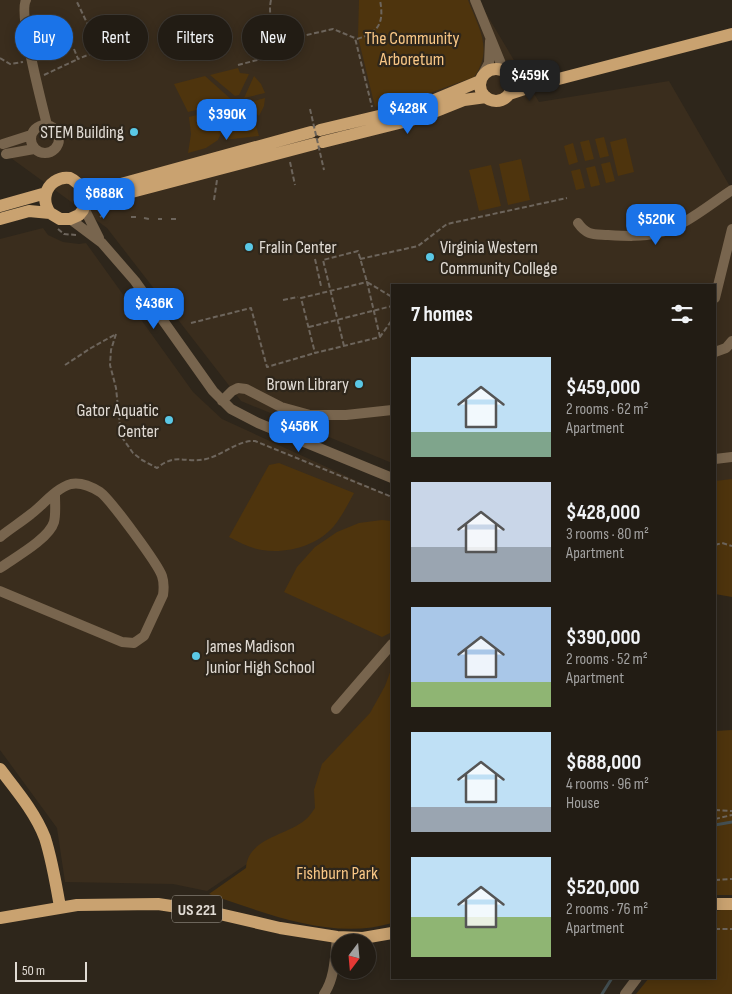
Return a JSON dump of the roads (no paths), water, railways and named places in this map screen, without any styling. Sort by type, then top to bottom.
[{"type":"main road","points":[[82,187],[110,187],[317,137],[419,118],[464,100],[486,97],[497,101],[502,100],[509,94],[543,83],[732,34]]},
{"type":"main road","points":[[85,206],[432,101],[482,78],[493,69],[507,75],[543,83]]},
{"type":"main road","points":[[507,75],[512,84],[509,94]]},
{"type":"main road","points":[[482,78],[480,90],[486,97]]},
{"type":"main road","points":[[0,218],[29,211],[50,213],[60,219],[70,219],[79,215],[85,206],[86,197],[82,187],[76,181],[70,178],[63,178],[50,185],[46,193],[46,204],[50,213]]},
{"type":"main road","points":[[0,206],[46,193]]},
{"type":"main road","points":[[0,769],[38,822],[51,860],[60,907]]},
{"type":"main road","name":"US 221","points":[[0,918],[77,905],[158,904],[203,910],[280,928],[331,936]]},
{"type":"main road","points":[[716,904],[732,904]]},
{"type":"main road","name":"US 221","points":[[376,936],[391,933]]},
{"type":"street","points":[[26,0],[23,7],[26,34],[46,125]]},
{"type":"street","points":[[475,0],[490,40],[507,75]]},
{"type":"street","points":[[482,78],[489,62],[490,40]]},
{"type":"street","points":[[31,135],[4,149],[34,149],[48,153],[55,149],[58,142],[59,136],[54,128],[46,125],[34,129],[31,135],[34,149]]},
{"type":"street","points":[[578,223],[583,230],[591,234],[623,236],[659,233],[686,220],[732,190]]},
{"type":"street","points":[[85,206],[102,243]]},
{"type":"street","points":[[70,219],[102,243],[135,281],[212,391],[222,401],[240,415],[391,478]]},
{"type":"street","points":[[716,294],[732,229]]},
{"type":"street","points":[[716,352],[726,348],[732,341]]},
{"type":"street","points":[[222,401],[238,388],[246,389],[281,407],[310,415],[346,415],[391,410]]},
{"type":"street","points":[[716,459],[732,457]]},
{"type":"street","points":[[0,537],[63,488],[70,484],[78,483],[100,492],[142,546],[161,574],[164,582],[162,595],[144,636],[134,643],[122,642],[0,591]]},
{"type":"street","points":[[0,568],[37,542],[51,528],[54,522],[54,495]]},
{"type":"street","points":[[336,709],[391,645]]},
{"type":"street","points":[[324,994],[331,978]]},
{"type":"street","points":[[625,994],[636,979]]},
{"type":"waterway","points":[[716,825],[732,822]]},
{"type":"waterway","points":[[602,994],[611,979]]},
{"type":"place","name":"STEM Building","points":[[134,132]]},
{"type":"place","name":"Fralin Center","points":[[249,247]]},
{"type":"place","name":"Virginia Western Community College","points":[[430,257]]},
{"type":"place","name":"Brown Library","points":[[359,384]]},
{"type":"place","name":"Gator Aquatic Center","points":[[169,420]]},
{"type":"place","name":"James Madison Junior High School","points":[[196,656]]},
{"type":"park label","name":"The Community Arboretum","points":[[412,48]]},
{"type":"park label","name":"Fishburn Park","points":[[337,873]]}]
